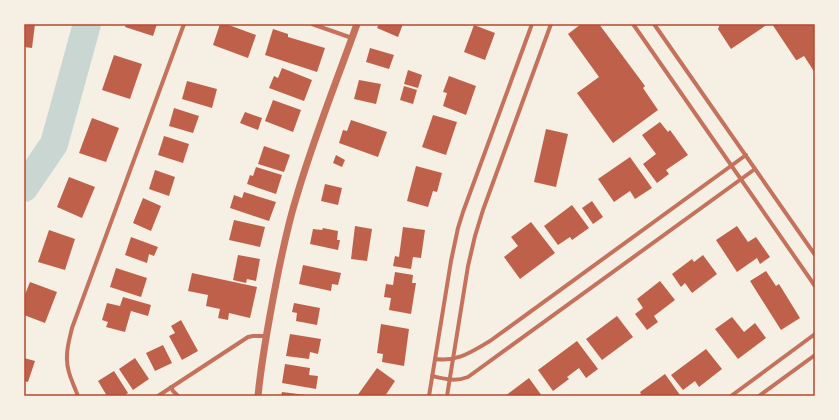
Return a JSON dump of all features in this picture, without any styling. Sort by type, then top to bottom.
[{"type":"street","points":[[78,396],[67,363],[68,344],[72,328],[184,24]]},
{"type":"street","points":[[312,24],[352,38]]},
{"type":"street","points":[[258,396],[266,336],[282,252],[294,203],[357,24]]},
{"type":"street","points":[[429,396],[458,228],[532,24]]},
{"type":"street","points":[[447,396],[468,266],[476,230],[482,210],[551,24]]},
{"type":"street","points":[[633,24],[815,286]]},
{"type":"street","points":[[654,24],[815,255]]},
{"type":"street","points":[[435,359],[447,360],[466,355],[490,341],[731,165],[746,156]]},
{"type":"street","points":[[432,376],[450,380],[462,380],[472,374],[755,169]]},
{"type":"street","points":[[731,396],[815,334]]},
{"type":"street","points":[[158,396],[248,337],[266,336]]},
{"type":"street","points":[[758,396],[815,355]]},
{"type":"street","points":[[171,387],[178,396]]},
{"type":"building","points":[[24,24],[35,24],[32,48],[24,47]]},
{"type":"building","points":[[126,24],[157,24],[153,36],[125,27]]},
{"type":"building","points":[[220,24],[226,24],[256,35],[248,58],[213,45]]},
{"type":"building","points":[[379,24],[403,24],[398,37],[377,28]]},
{"type":"building","points":[[581,24],[599,24],[645,86],[643,88],[658,110],[613,143],[577,93],[599,77],[568,34]]},
{"type":"building","points":[[720,24],[768,24],[731,49],[718,29]]},
{"type":"building","points":[[772,24],[815,24],[815,73],[804,56],[796,60]]},
{"type":"building","points":[[474,25],[495,33],[485,60],[464,52]]},
{"type":"building","points":[[273,29],[288,34],[288,37],[325,48],[317,72],[265,55]]},
{"type":"building","points":[[370,48],[394,55],[389,69],[366,62]]},
{"type":"building","points":[[114,55],[142,64],[130,99],[102,90]]},
{"type":"building","points":[[282,68],[312,80],[304,101],[269,88],[274,76],[278,78]]},
{"type":"building","points":[[408,70],[422,75],[418,88],[404,84]]},
{"type":"building","points":[[449,76],[476,86],[466,115],[443,106],[447,93],[443,92]]},
{"type":"building","points":[[359,80],[381,84],[376,104],[354,99]]},
{"type":"building","points":[[187,81],[217,89],[212,108],[182,99]]},
{"type":"building","points":[[404,86],[417,90],[413,104],[400,100]]},
{"type":"building","points":[[273,100],[301,110],[293,132],[265,121]]},
{"type":"building","points":[[174,108],[199,116],[193,133],[169,126]]},
{"type":"building","points":[[245,112],[262,118],[258,130],[240,123]]},
{"type":"building","points":[[433,115],[457,122],[446,155],[422,147]]},
{"type":"building","points":[[92,118],[119,128],[106,162],[79,153]]},
{"type":"building","points":[[351,120],[387,132],[378,157],[339,143],[343,130],[347,131]]},
{"type":"building","points":[[660,122],[668,132],[670,130],[688,155],[666,170],[669,174],[657,183],[643,164],[656,154],[642,135]]},
{"type":"building","points":[[546,129],[568,134],[556,187],[534,182]]},
{"type":"building","points":[[164,136],[189,144],[183,163],[158,155]]},
{"type":"building","points":[[264,146],[290,155],[284,172],[258,164]]},
{"type":"building","points":[[336,155],[345,160],[342,167],[333,163]]},
{"type":"building","points":[[630,157],[652,188],[635,199],[630,191],[614,202],[598,179]]},
{"type":"building","points":[[416,166],[442,173],[437,192],[433,191],[428,207],[407,201]]},
{"type":"building","points":[[256,167],[282,175],[276,194],[247,184],[250,175],[253,176]]},
{"type":"building","points":[[155,170],[175,177],[169,196],[149,189]]},
{"type":"building","points":[[69,177],[95,187],[82,218],[57,207]]},
{"type":"building","points":[[325,184],[342,188],[338,205],[321,201]]},
{"type":"building","points":[[244,192],[276,202],[269,221],[230,208],[234,195],[242,198]]},
{"type":"building","points":[[143,198],[161,206],[151,231],[133,223]]},
{"type":"building","points":[[592,201],[603,217],[593,224],[582,208]]},
{"type":"building","points":[[572,205],[589,228],[572,240],[570,237],[558,245],[544,226]]},
{"type":"building","points":[[234,220],[265,227],[260,247],[229,240]]},
{"type":"building","points":[[531,222],[555,253],[520,279],[504,257],[518,246],[511,237]]},
{"type":"building","points":[[355,226],[372,229],[367,261],[351,259]]},
{"type":"building","points":[[737,226],[748,242],[756,237],[770,257],[760,264],[757,258],[737,272],[716,240]]},
{"type":"building","points":[[403,227],[425,230],[421,258],[413,257],[411,269],[393,266],[395,256],[399,257]]},
{"type":"building","points":[[323,228],[338,231],[337,240],[340,240],[338,250],[310,244],[313,229],[322,230]]},
{"type":"building","points":[[49,230],[75,239],[65,270],[38,262]]},
{"type":"building","points":[[131,237],[158,247],[154,256],[149,254],[147,263],[125,255]]},
{"type":"building","points":[[238,255],[260,259],[256,281],[247,279],[246,283],[233,280]]},
{"type":"building","points":[[703,255],[717,274],[692,293],[685,283],[681,287],[672,274],[692,259],[694,262]]},
{"type":"building","points":[[303,265],[341,273],[338,285],[332,284],[331,291],[299,284]]},
{"type":"building","points":[[116,268],[147,278],[141,297],[110,287]]},
{"type":"building","points":[[766,271],[776,286],[779,284],[800,318],[781,330],[750,281]]},
{"type":"building","points":[[395,272],[413,275],[412,283],[416,283],[411,314],[389,310],[391,298],[384,297],[386,284],[393,285]]},
{"type":"building","points":[[192,273],[257,287],[250,318],[229,313],[228,320],[218,318],[220,309],[206,306],[208,295],[188,291]]},
{"type":"building","points":[[660,281],[675,300],[654,316],[658,322],[647,330],[635,314],[643,308],[637,299]]},
{"type":"building","points":[[30,282],[57,292],[45,323],[24,315],[24,297]]},
{"type":"building","points":[[123,297],[151,305],[148,316],[131,311],[125,332],[106,327],[108,322],[102,320],[107,303],[120,306]]},
{"type":"building","points":[[294,303],[320,308],[317,325],[296,321],[297,313],[292,312]]},
{"type":"building","points":[[617,316],[633,337],[602,360],[586,339]]},
{"type":"building","points":[[732,317],[744,332],[755,323],[766,338],[738,359],[715,329]]},
{"type":"building","points":[[181,320],[198,351],[182,360],[169,336],[175,333],[171,326]]},
{"type":"building","points":[[381,324],[409,329],[404,366],[382,362],[383,354],[377,353]]},
{"type":"building","points":[[290,334],[321,339],[318,354],[310,352],[309,359],[286,356]]},
{"type":"building","points":[[577,341],[598,369],[586,378],[579,368],[567,377],[569,379],[553,391],[538,370]]},
{"type":"building","points":[[163,345],[172,363],[155,371],[146,353]]},
{"type":"building","points":[[706,349],[722,369],[699,387],[695,381],[683,390],[671,375]]},
{"type":"building","points":[[24,358],[35,361],[28,382],[24,381]]},
{"type":"building","points":[[135,358],[149,379],[133,390],[119,369]]},
{"type":"building","points":[[285,364],[310,368],[309,375],[318,376],[316,389],[282,383]]},
{"type":"building","points":[[377,368],[395,381],[385,396],[357,396]]},
{"type":"building","points":[[114,371],[128,393],[124,396],[107,396],[98,381]]},
{"type":"building","points":[[665,374],[680,395],[679,396],[638,396],[641,394],[640,392]]},
{"type":"building","points":[[529,378],[542,396],[505,396]]},
{"type":"building","points":[[282,392],[306,395],[306,396],[281,396]]},
{"type":"waterway","points":[[24,188],[54,144],[87,24]]}]
